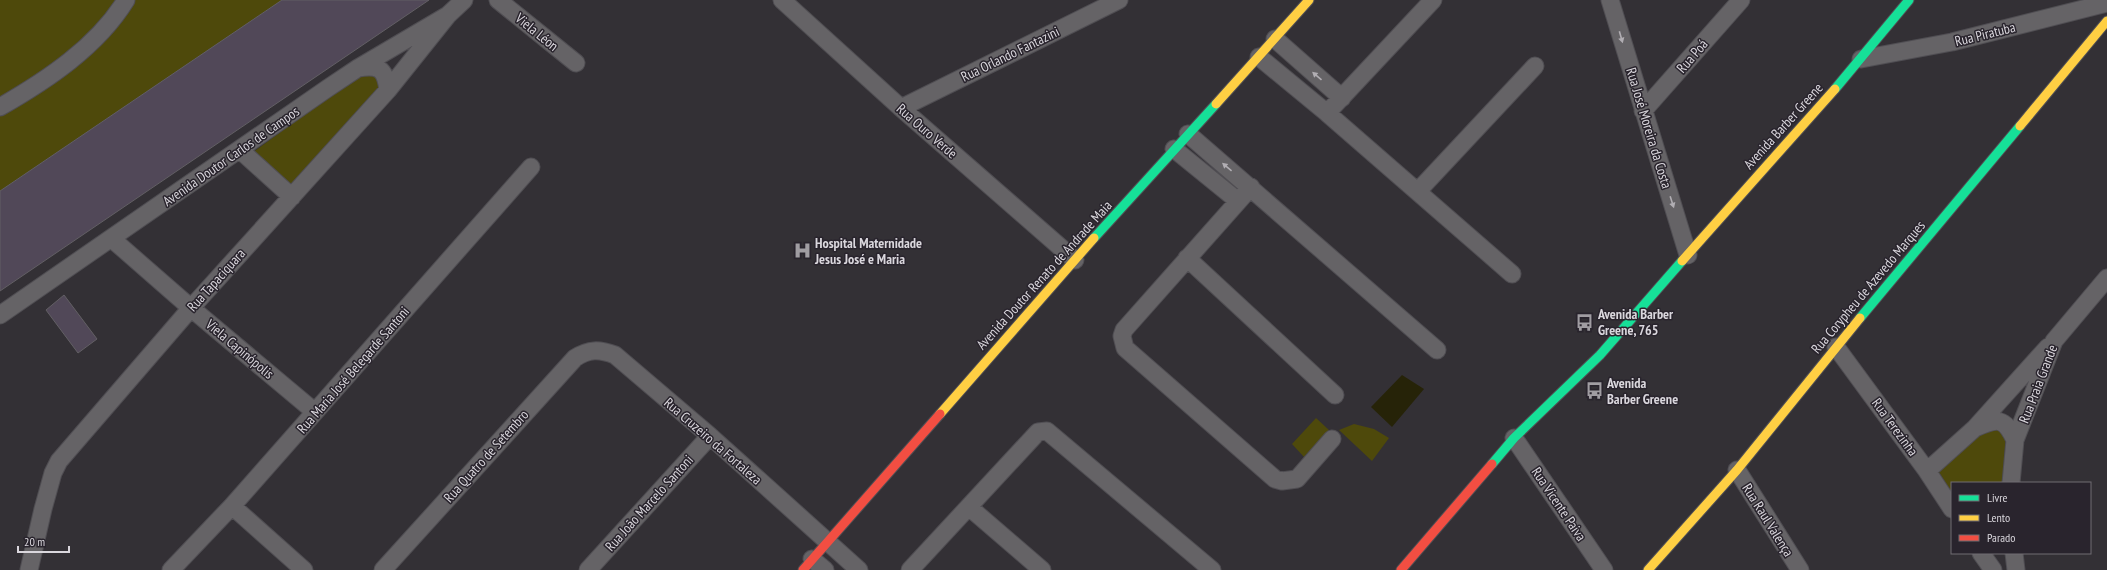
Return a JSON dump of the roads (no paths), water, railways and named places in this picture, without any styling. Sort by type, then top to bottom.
[{"type":"street","points":[[0,107],[27,92],[67,63],[98,35],[126,0]]},
{"type":"street","name":"Avenida Doutor Carlos de Campos","points":[[0,315],[358,68],[448,15],[464,0]]},
{"type":"street","name":"Viela Léon","points":[[498,0],[576,63]]},
{"type":"street","name":"Rua Ouro Verde","points":[[782,0],[901,108],[1075,260]]},
{"type":"street","name":"Rua Orlando Fantazini","points":[[901,108],[1119,0]]},
{"type":"street","name":"Avenida Doutor Renato de Andrade Maia","points":[[808,565],[1075,260],[1309,0]]},
{"type":"street","points":[[1327,113],[1433,0]]},
{"type":"street","name":"Rua José Moreira da Costa","points":[[1610,0],[1688,255]]},
{"type":"street","name":"Rua Poá","points":[[1643,111],[1741,0]]},
{"type":"street","name":"Avenida Barber Greene","points":[[1401,570],[1514,438],[1600,355],[1861,59],[1909,0]]},
{"type":"street","name":"Rua Piratuba","points":[[1861,59],[1952,42],[2107,3]]},
{"type":"street","name":"Rua Tapaciquara","points":[[29,570],[32,548],[56,466],[191,308],[388,90],[448,15]]},
{"type":"street","name":"Rua Corypheu de Azevedo Marques","points":[[1648,570],[1737,470],[1836,347],[2107,21]]},
{"type":"street","points":[[1275,39],[1342,98]]},
{"type":"street","points":[[1259,57],[1418,191],[1512,274]]},
{"type":"street","points":[[358,68],[372,66],[381,70],[387,80],[388,90]]},
{"type":"street","points":[[1418,191],[1535,66]]},
{"type":"street","points":[[1188,134],[1437,350]]},
{"type":"street","points":[[1174,149],[1238,201]]},
{"type":"street","points":[[240,150],[292,197]]},
{"type":"street","name":"Rua Maria José Belegarde Santoni","points":[[171,570],[232,506],[531,167]]},
{"type":"street","points":[[1250,187],[1124,330],[1122,336],[1125,348],[1275,479],[1282,482],[1297,479],[1332,439]]},
{"type":"street","name":"Viela Capinópolis","points":[[112,239],[191,308],[315,412]]},
{"type":"street","points":[[1187,258],[1335,395]]},
{"type":"street","name":"Rua Praia Grande","points":[[2011,482],[2015,440],[2054,340],[2107,278]]},
{"type":"street","points":[[1927,471],[1975,428],[2054,340]]},
{"type":"street","name":"Rua Terezinha","points":[[1836,347],[1927,471],[1951,507]]},
{"type":"street","name":"Rua Cruzeiro da Fortaleza","points":[[594,350],[604,350],[615,355],[710,436],[858,570]]},
{"type":"street","name":"Rua Quatro de Setembro","points":[[383,570],[575,358],[584,352],[594,350]]},
{"type":"street","points":[[1975,428],[1996,421],[2004,423],[2008,426],[2015,440]]},
{"type":"street","points":[[910,570],[1038,432],[1047,431],[1212,570]]},
{"type":"street","name":"Rua João Marcelo Santoni","points":[[588,570],[710,436]]},
{"type":"street","name":"Rua Vicente Paiva","points":[[1514,438],[1604,570]]},
{"type":"street","name":"Rua Raul Valença","points":[[1737,470],[1800,570]]},
{"type":"street","points":[[232,506],[304,570]]},
{"type":"street","points":[[969,506],[1042,570]]},
{"type":"street","points":[[1982,554],[1993,570]]},
{"type":"street","points":[[2014,554],[2016,570]]},
{"type":"street","points":[[808,565],[825,570]]},
{"type":"place","name":"Hospital Maternidade Jesus José e Maria","points":[[802,251]]},
{"type":"place","name":"Avenida Barber Greene, 765","points":[[1585,322]]},
{"type":"place","name":"Avenida Barber Greene","points":[[1594,391]]}]
